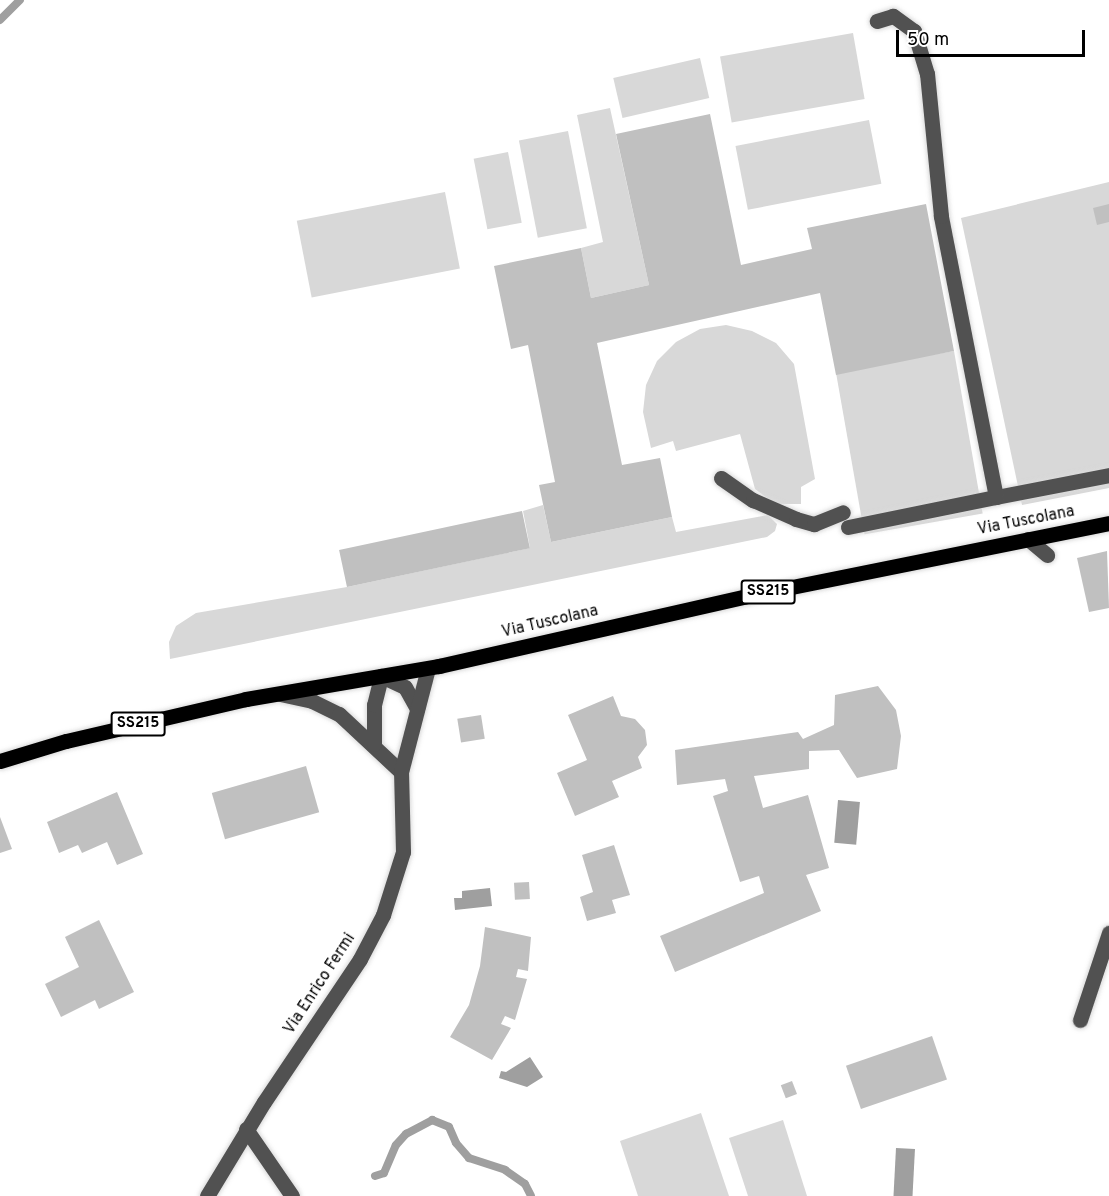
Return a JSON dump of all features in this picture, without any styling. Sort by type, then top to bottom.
[{"type":"main road","name":"Via Tuscolana","points":[[0,761],[93,734],[277,693],[428,668],[1109,523]]},
{"type":"street","points":[[876,21],[893,16],[914,31],[927,74],[941,216],[996,497]]},
{"type":"street","points":[[848,527],[1109,475]]},
{"type":"street","points":[[722,478],[753,500],[796,519],[814,524],[843,512]]},
{"type":"street","points":[[1028,539],[1047,555]]},
{"type":"street","name":"Via Enrico Fermi","points":[[207,1196],[246,1130],[355,967],[383,915],[403,852],[401,772],[428,668]]},
{"type":"street","points":[[374,744],[374,705],[381,676],[405,687],[417,709]]},
{"type":"street","points":[[277,693],[330,708],[374,744],[401,772]]},
{"type":"street","points":[[1080,1020],[1109,933]]},
{"type":"street","points":[[246,1130],[292,1196]]},
{"type":"shaded area","points":[[853,33],[865,99],[732,122],[720,56]]},
{"type":"shaded area","points":[[700,58],[709,98],[623,118],[613,78]]},
{"type":"shaded area","points":[[610,108],[649,285],[591,298],[581,248],[603,242],[577,115]]},
{"type":"shaded area","points":[[869,120],[881,184],[748,210],[735,146]]},
{"type":"shaded area","points":[[568,131],[587,228],[538,238],[519,141]]},
{"type":"shaded area","points":[[508,152],[522,223],[487,229],[474,159]]},
{"type":"shaded area","points":[[1109,182],[1109,488],[1022,505],[961,218]]},
{"type":"shaded area","points":[[445,192],[460,269],[312,297],[297,221]]},
{"type":"shaded area","points":[[726,325],[752,331],[776,343],[794,364],[815,479],[801,487],[801,504],[775,504],[755,489],[740,434],[676,451],[673,441],[651,448],[643,412],[646,385],[657,361],[676,342],[700,329]]},
{"type":"shaded area","points":[[954,351],[983,513],[864,534],[836,372]]},
{"type":"shaded area","points":[[543,505],[551,542],[672,517],[676,532],[768,515],[777,524],[775,531],[767,537],[170,659],[169,642],[176,626],[196,613],[347,587],[530,548],[523,511]]},
{"type":"shaded area","points":[[838,800],[860,802],[856,845],[834,843]]},
{"type":"shaded area","points":[[490,888],[492,906],[455,910],[454,898],[462,898],[462,891]]},
{"type":"shaded area","points":[[530,1057],[543,1077],[527,1087],[499,1078],[501,1071],[506,1072]]},
{"type":"shaded area","points":[[701,1113],[729,1196],[638,1196],[620,1141]]},
{"type":"shaded area","points":[[783,1120],[807,1196],[748,1196],[729,1138]]},
{"type":"shaded area","points":[[896,1148],[915,1149],[913,1196],[893,1196]]},
{"type":"building","points":[[710,114],[741,265],[812,249],[807,228],[926,204],[954,351],[836,375],[820,293],[597,343],[622,465],[660,458],[672,517],[551,542],[539,485],[555,482],[528,345],[511,349],[494,266],[581,248],[591,298],[649,285],[616,134]]},
{"type":"building","points":[[1109,204],[1109,222],[1097,225],[1093,208]]},
{"type":"building","points":[[522,511],[530,548],[347,587],[339,550]]},
{"type":"building","points":[[1107,551],[1109,608],[1089,612],[1077,558]]},
{"type":"building","points":[[878,686],[896,710],[901,736],[897,769],[857,778],[839,750],[809,751],[809,769],[754,776],[763,808],[808,795],[829,868],[806,875],[821,911],[675,972],[660,936],[764,893],[759,876],[740,882],[713,796],[728,791],[725,779],[677,785],[675,750],[798,732],[803,739],[834,725],[835,695]]},
{"type":"building","points":[[613,696],[621,716],[635,719],[645,730],[647,745],[638,757],[642,768],[612,781],[619,797],[575,816],[557,773],[587,760],[568,715]]},
{"type":"building","points":[[481,715],[485,739],[461,742],[457,719]]},
{"type":"building","points":[[306,766],[319,812],[225,839],[212,793]]},
{"type":"building","points":[[117,792],[143,854],[117,865],[107,842],[82,853],[78,845],[59,853],[47,822]]},
{"type":"building","points":[[0,817],[12,849],[0,853]]},
{"type":"building","points":[[614,845],[630,895],[612,900],[616,913],[587,921],[580,897],[593,892],[582,855]]},
{"type":"building","points":[[529,882],[530,899],[515,900],[514,883]]},
{"type":"building","points":[[99,920],[134,992],[99,1009],[95,1000],[61,1017],[45,984],[79,967],[65,937]]},
{"type":"building","points":[[485,927],[531,937],[528,971],[518,969],[516,977],[527,979],[515,1020],[505,1016],[501,1024],[511,1028],[492,1060],[450,1037],[469,1005],[480,966]]},
{"type":"building","points":[[932,1036],[947,1079],[861,1109],[846,1066]]},
{"type":"building","points":[[792,1081],[797,1094],[786,1098],[781,1085]]},
{"type":"waterway","points":[[0,20],[20,0]]},
{"type":"waterway","points":[[375,1176],[384,1173],[396,1145],[406,1134],[432,1120],[449,1127],[456,1143],[469,1158],[505,1170],[525,1184],[531,1196]]}]
